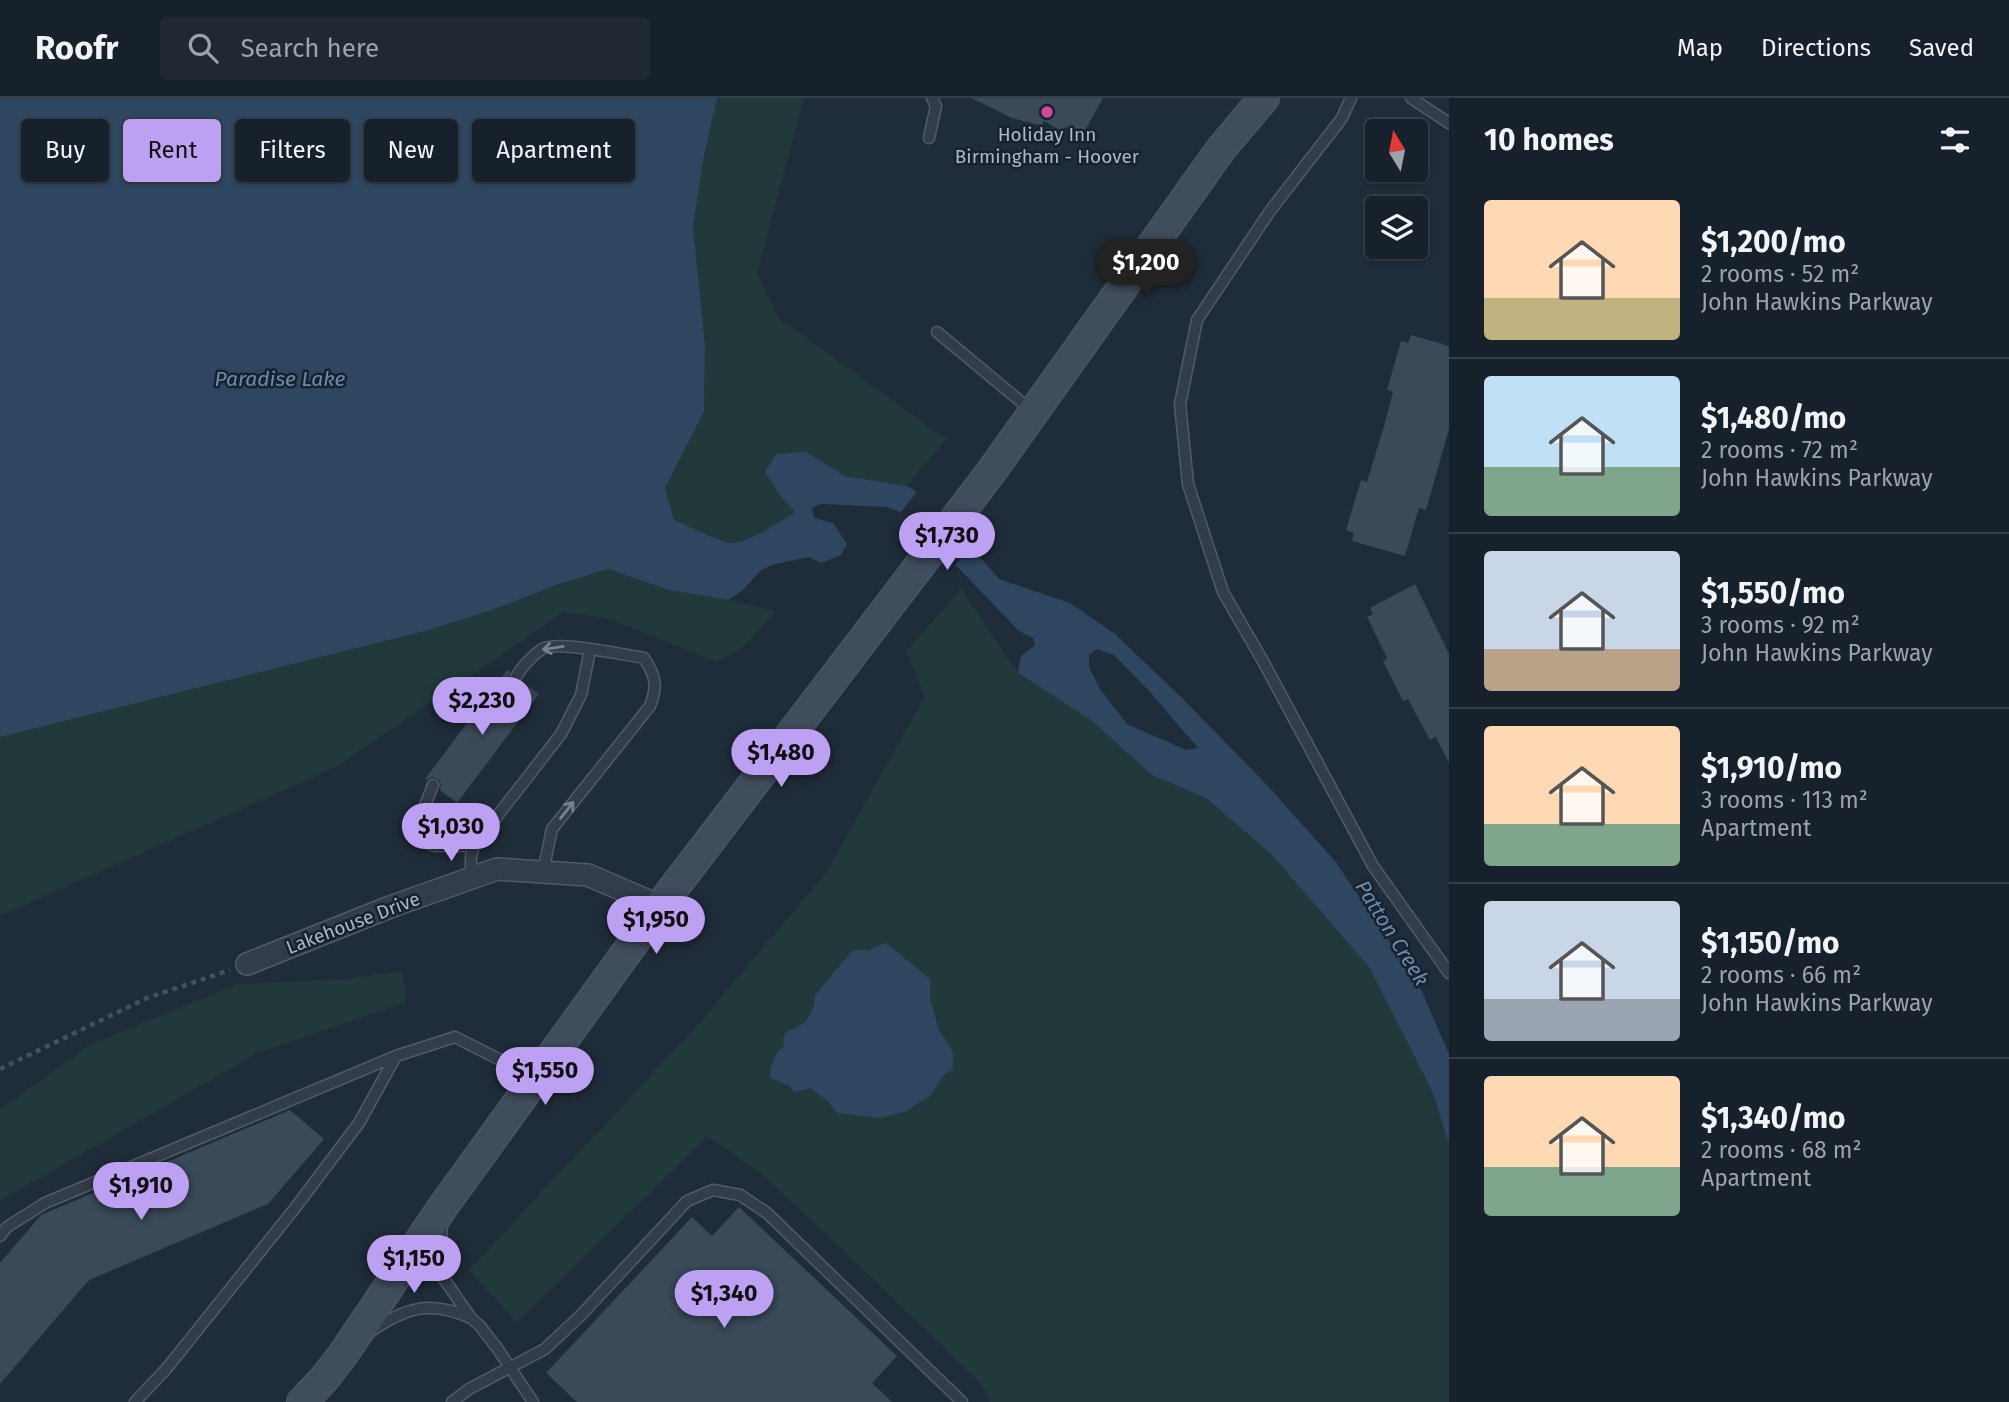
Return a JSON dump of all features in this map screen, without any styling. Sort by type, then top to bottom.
[{"type":"main road","points":[[302,1402],[344,1353],[442,1208],[660,906],[991,472],[1221,149],[1264,98]]},
{"type":"street","name":"Lakehouse Drive","points":[[247,964],[390,907],[497,869],[588,875],[660,906]]},
{"type":"lane","points":[[929,138],[936,106],[932,98]]},
{"type":"lane","points":[[1351,98],[1342,118],[1270,211],[1197,320],[1180,404],[1188,484],[1223,592],[1271,674],[1373,866],[1449,973]]},
{"type":"lane","points":[[1411,98],[1449,123]]},
{"type":"lane","points":[[937,332],[1034,413]]},
{"type":"lane","points":[[516,677],[543,648],[560,645],[644,658],[652,672],[656,690],[650,706],[552,829],[543,872]]},
{"type":"lane","points":[[471,878],[474,846],[561,734],[581,695],[590,650]]},
{"type":"lane","points":[[433,785],[418,823],[419,838],[434,846],[474,846]]},
{"type":"lane","points":[[0,1236],[7,1227],[45,1203],[396,1056],[455,1037],[535,1078]]},
{"type":"lane","points":[[135,1402],[167,1368],[351,1134],[396,1056]]},
{"type":"lane","points":[[452,1402],[470,1389],[545,1349],[582,1314],[687,1201],[713,1190],[740,1195],[767,1213],[962,1402]]},
{"type":"lane","points":[[442,1208],[439,1250],[444,1279],[471,1318],[488,1336],[533,1402]]},
{"type":"lane","points":[[344,1353],[385,1322],[417,1308],[446,1309],[471,1318]]},
{"type":"path","points":[[0,1069],[147,998],[247,964]]},
{"type":"green space","points":[[717,98],[804,98],[757,274],[779,318],[946,439],[907,486],[845,476],[806,452],[782,498],[795,512],[755,536],[731,543],[674,520],[665,489],[704,412],[705,345],[693,227],[703,161]]},
{"type":"green space","points":[[608,569],[669,590],[775,611],[744,647],[716,662],[609,619],[564,612],[336,767],[0,916],[0,737],[418,633]]},
{"type":"green space","points":[[961,589],[1018,673],[1091,720],[1152,775],[1206,798],[1271,854],[1369,967],[1433,1093],[1449,1145],[1449,1402],[990,1402],[981,1383],[766,1177],[707,1136],[517,1323],[469,1270],[696,1027],[826,873],[925,696],[906,651]]},
{"type":"green space","points":[[403,971],[406,1002],[258,1053],[0,1201],[0,1109],[90,1045],[237,984],[349,979]]},
{"type":"water","name":"Paradise Lake","points":[[0,98],[717,98],[703,161],[693,227],[705,345],[704,412],[665,488],[674,520],[731,543],[755,536],[795,512],[765,472],[776,454],[806,452],[845,476],[907,486],[942,506],[999,579],[1070,603],[1115,634],[1265,783],[1335,861],[1419,985],[1449,1054],[1449,1145],[1433,1093],[1369,967],[1271,854],[1206,798],[1152,775],[1091,720],[1018,673],[1021,656],[1035,645],[1033,638],[1019,631],[946,555],[900,512],[887,507],[821,504],[812,508],[814,518],[833,523],[847,544],[841,555],[821,563],[809,557],[771,565],[760,571],[743,590],[728,600],[669,590],[608,569],[418,633],[0,737]],"holes":[[[1097,649],[1114,655],[1198,748],[1186,750],[1127,724],[1100,689],[1089,667],[1089,655]]]},
{"type":"water","points":[[886,943],[930,979],[930,999],[939,1030],[953,1052],[953,1069],[943,1076],[931,1095],[904,1112],[880,1118],[837,1113],[829,1102],[810,1088],[794,1092],[790,1086],[770,1078],[773,1061],[784,1047],[785,1033],[806,1022],[814,1006],[815,995],[853,950],[869,950]]},
{"type":"pier","points":[[919,489],[944,504],[973,542],[953,568],[898,516]]},
{"type":"building","name":"Holiday Inn Birmingham - Hoover","points":[[971,98],[1103,98],[1082,136],[1065,127],[1063,132],[1044,121],[1042,126],[1012,118]]},
{"type":"building","points":[[1411,335],[1449,346],[1449,429],[1426,510],[1419,508],[1405,556],[1352,541],[1354,533],[1346,530],[1361,480],[1367,482],[1384,426],[1393,392],[1387,390],[1401,341],[1408,343]]},
{"type":"building","points":[[1415,584],[1449,654],[1449,763],[1436,737],[1430,740],[1408,699],[1403,701],[1383,661],[1387,658],[1367,617],[1373,614],[1370,608]]},
{"type":"building","points":[[507,670],[510,672],[508,677],[511,683],[516,685],[522,682],[539,694],[457,803],[440,790],[439,780],[433,777],[425,779]]},
{"type":"building","points":[[290,1110],[324,1139],[268,1204],[89,1280],[0,1384],[0,1263],[41,1215]]},
{"type":"building","points":[[739,1207],[897,1356],[872,1383],[892,1402],[577,1402],[546,1373],[692,1217],[712,1236]]},
{"type":"place","name":"Holiday Inn Birmingham - Hoover","points":[[1047,112]]},
{"type":"water label","name":"Patton Creek","points":[[1392,933]]}]
